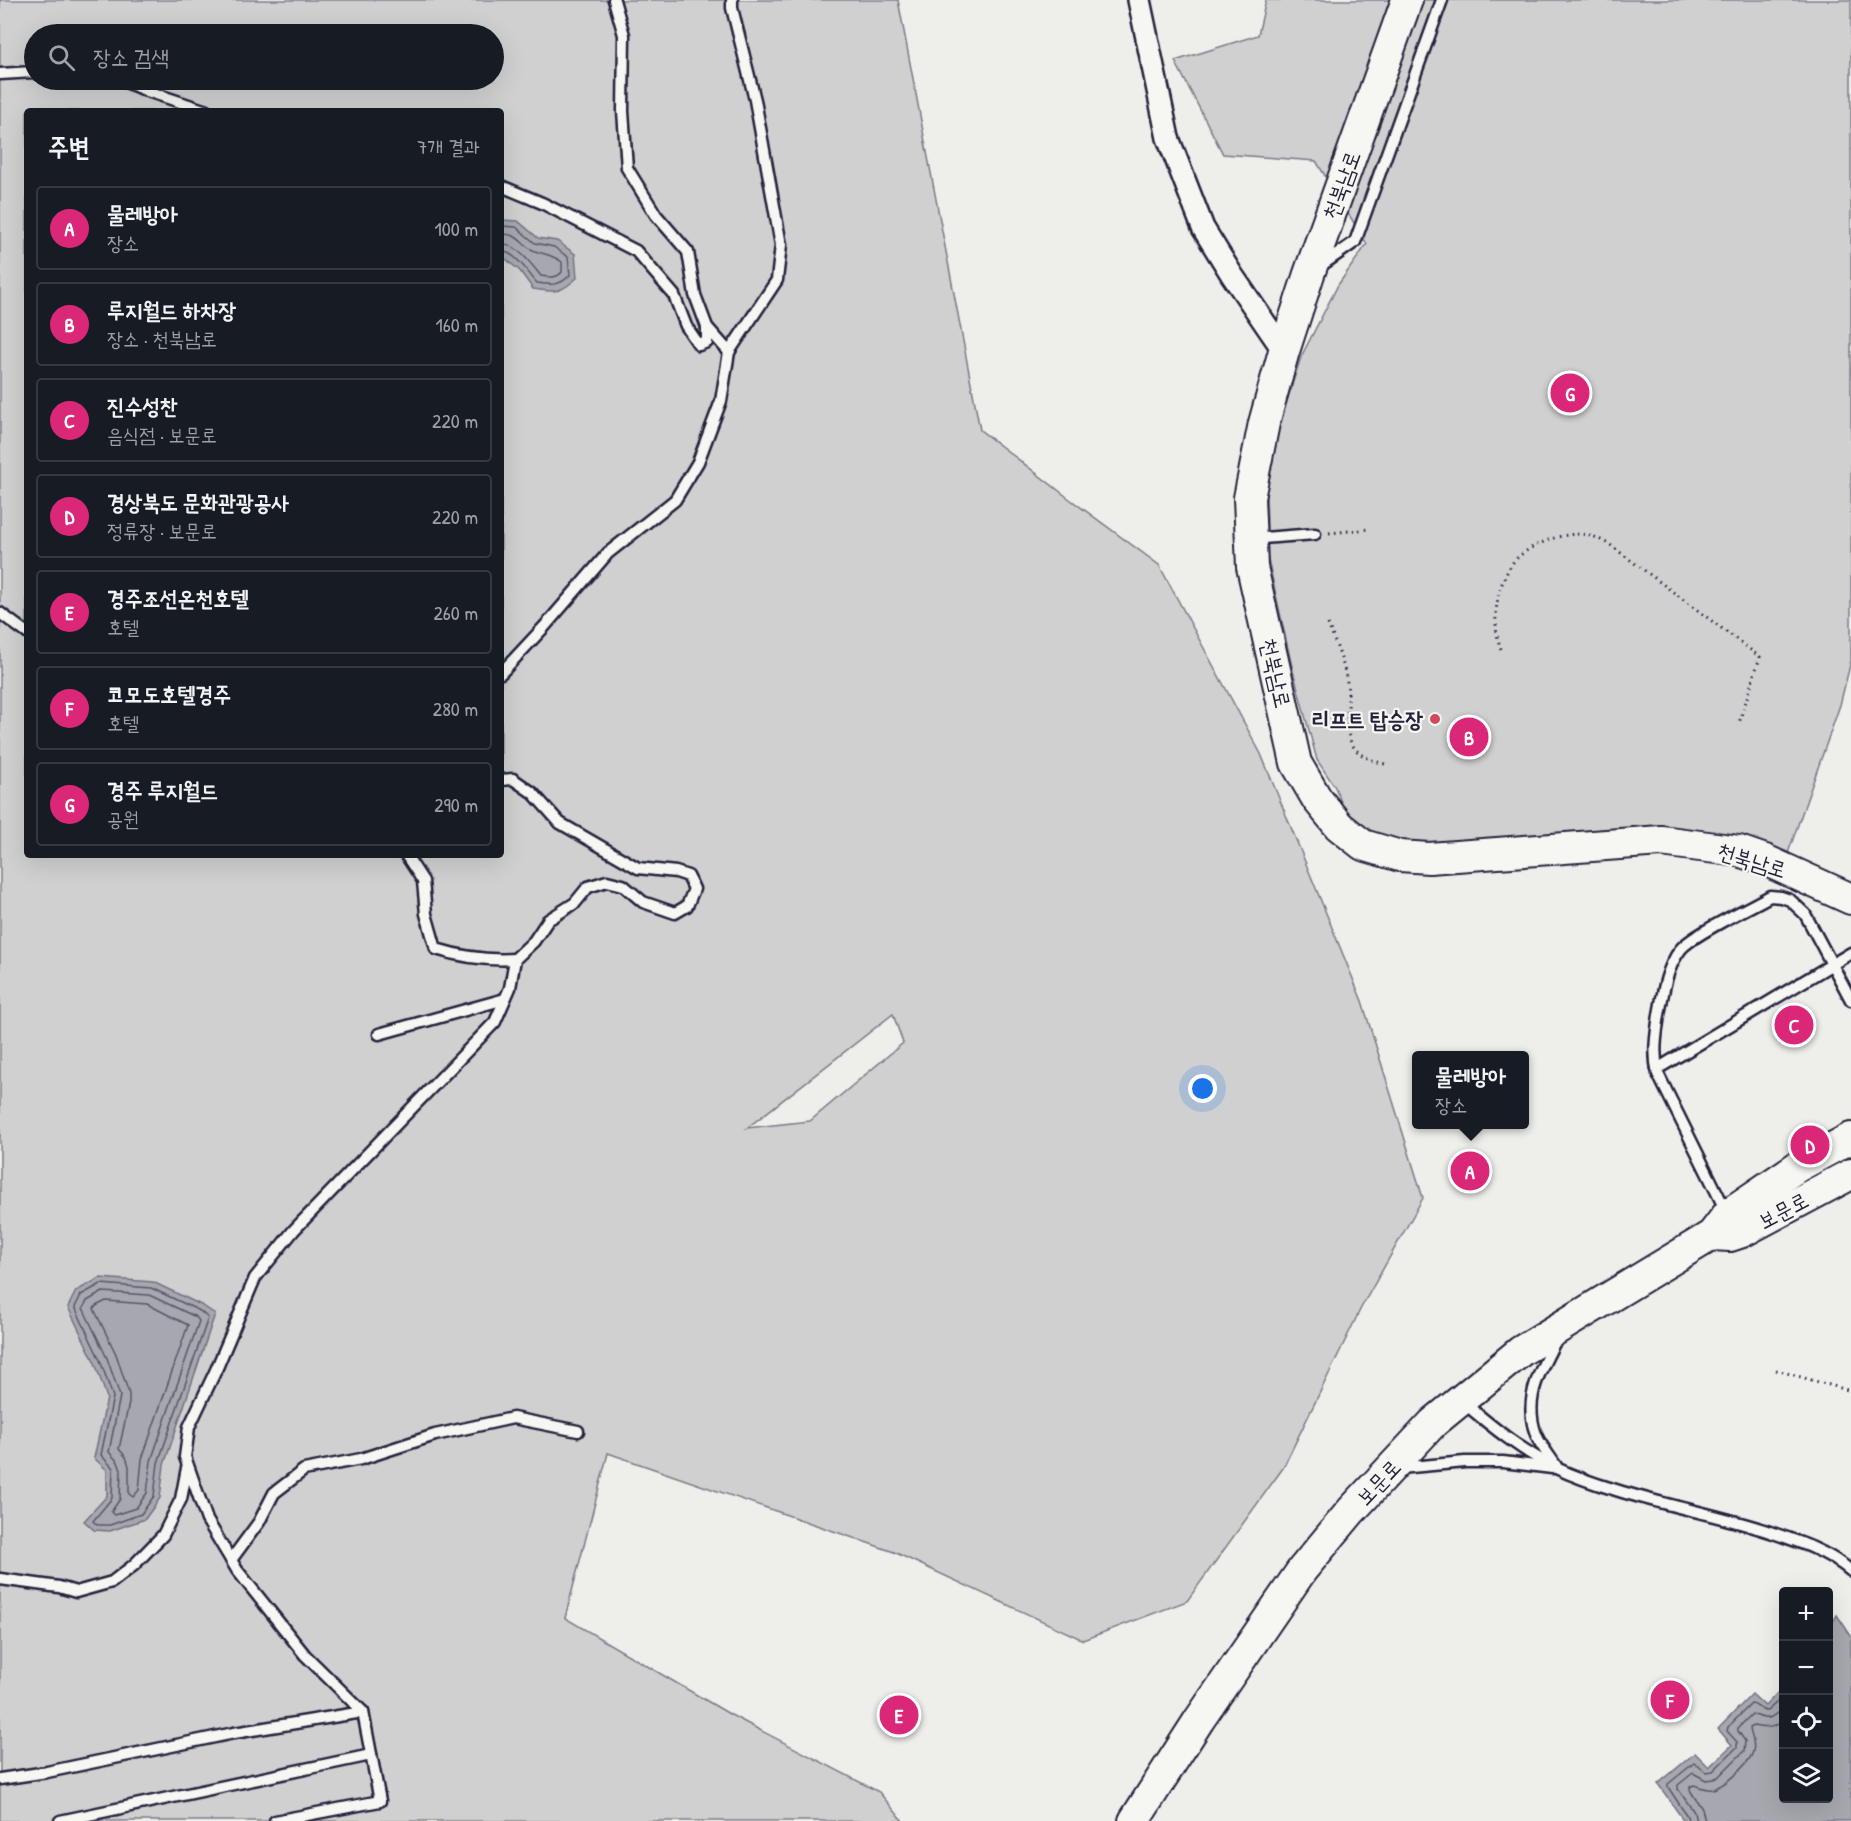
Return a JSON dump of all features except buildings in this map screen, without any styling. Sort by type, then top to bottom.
[{"type":"main road","name":"천북남로","points":[[1407,0],[1309,274],[1284,351],[1264,423],[1249,498],[1252,567],[1296,763],[1317,799],[1339,826],[1363,845],[1400,856],[1429,858],[1661,841],[1739,851],[1765,860],[1851,899]]},
{"type":"main road","name":"보문로","points":[[1134,1821],[1199,1720],[1302,1570],[1351,1510],[1433,1423],[1521,1352],[1720,1225],[1797,1167],[1851,1138]]},
{"type":"main road","name":"보문로","points":[[1720,1225],[1730,1236],[1742,1232],[1851,1174]]},
{"type":"street","points":[[1139,0],[1168,138],[1203,228],[1284,351]]},
{"type":"lane","points":[[504,187],[542,203],[636,251],[674,295],[686,326],[699,345],[707,342],[706,327],[695,295],[688,252],[656,215],[627,168],[623,111],[624,35],[614,0]]},
{"type":"lane","points":[[504,670],[608,553],[675,500],[698,462],[721,401],[729,352],[777,280],[781,245],[755,100],[732,0]]},
{"type":"lane","points":[[1309,274],[1354,242],[1442,0]]},
{"type":"lane","points":[[0,74],[24,73]]},
{"type":"lane","points":[[145,90],[198,108]]},
{"type":"lane","points":[[706,327],[729,352]]},
{"type":"lane","points":[[1251,540],[1315,534]]},
{"type":"lane","points":[[0,613],[24,631]]},
{"type":"lane","points":[[275,1821],[380,1801],[363,1712],[305,1655],[237,1570],[207,1520],[185,1457],[189,1427],[255,1278],[294,1230],[495,1022],[510,988],[515,959],[534,941],[548,920],[575,903],[588,887],[607,881],[623,885],[643,902],[675,913],[687,906],[694,889],[688,876],[676,872],[638,868],[561,823],[533,793],[513,779],[504,780]]},
{"type":"lane","points":[[408,858],[423,881],[426,914],[436,949],[461,957],[515,959]]},
{"type":"lane","points":[[1720,1225],[1657,1069],[1655,1043],[1662,993],[1670,969],[1681,949],[1692,939],[1770,896],[1781,897],[1790,900],[1805,915],[1851,1000]]},
{"type":"lane","points":[[1657,1069],[1851,953]]},
{"type":"lane","points":[[379,1034],[505,999]]},
{"type":"lane","points":[[1558,1469],[1538,1439],[1533,1422],[1532,1400],[1537,1374],[1565,1324]]},
{"type":"lane","points":[[1461,1400],[1493,1428],[1558,1469],[1617,1490],[1753,1526],[1806,1544],[1837,1559],[1851,1571]]},
{"type":"lane","points":[[231,1560],[259,1522],[274,1493],[304,1470],[361,1459],[435,1435],[513,1418],[578,1431]]},
{"type":"lane","points":[[1390,1469],[1503,1462],[1558,1469]]},
{"type":"lane","points":[[0,1579],[59,1587],[76,1592],[112,1582],[134,1565],[163,1535],[181,1499],[187,1464]]},
{"type":"lane","points":[[0,1779],[47,1772],[234,1733],[363,1712]]},
{"type":"lane","points":[[60,1821],[371,1755]]},
{"type":"path","points":[[1315,534],[1369,529]]},
{"type":"path","points":[[1501,649],[1496,636],[1496,615],[1501,586],[1513,562],[1536,544],[1564,535],[1590,536],[1609,544],[1760,657],[1739,723]]},
{"type":"path","points":[[1328,624],[1344,667],[1349,741],[1360,755],[1385,764]]},
{"type":"path","points":[[1776,1370],[1851,1390]]},
{"type":"shaded area","points":[[0,0],[898,0],[980,430],[1159,565],[1261,754],[1362,1001],[1423,1198],[1361,1308],[1283,1468],[1187,1601],[1083,1640],[894,1552],[608,1453],[565,1618],[731,1715],[879,1792],[903,1821],[0,1821]],"holes":[[[893,1014],[903,1043],[810,1121],[747,1128]]]},
{"type":"shaded area","points":[[1266,0],[1851,0],[1851,661],[1840,705],[1787,856],[1408,842],[1372,833],[1348,819],[1335,787],[1317,760],[1293,671],[1268,559],[1266,491],[1278,429],[1301,357],[1338,285],[1367,244],[1316,161],[1223,154],[1175,61],[1258,35]]},
{"type":"water","points":[[504,220],[518,221],[538,238],[557,241],[575,254],[577,278],[557,291],[533,289],[520,271],[504,258]]},
{"type":"water","points":[[100,1278],[153,1282],[215,1314],[164,1465],[160,1498],[145,1519],[110,1531],[94,1530],[84,1521],[107,1496],[107,1470],[94,1458],[107,1398],[95,1363],[68,1307],[76,1291]]},
{"type":"water","points":[[1837,1615],[1851,1636],[1851,1821],[1684,1821],[1658,1784],[1695,1753],[1709,1767],[1732,1745],[1718,1729],[1752,1694],[1765,1706],[1779,1691],[1779,1803],[1833,1803],[1833,1622]]},
{"type":"place","name":"경주 루지월드","points":[[1570,393]]},
{"type":"place","name":"리프트 탑승장","points":[[1435,719]]},
{"type":"place","name":"루지월드 하차장","points":[[1469,737]]},
{"type":"place","name":"진수성찬","points":[[1794,1025]]},
{"type":"place","name":"경상북도 문화관광공사","points":[[1810,1145]]},
{"type":"place","name":"물레방아","points":[[1470,1171]]},
{"type":"place","name":"코모도호텔경주","points":[[1670,1700]]},
{"type":"place","name":"경주조선온천호텔","points":[[899,1715]]}]
